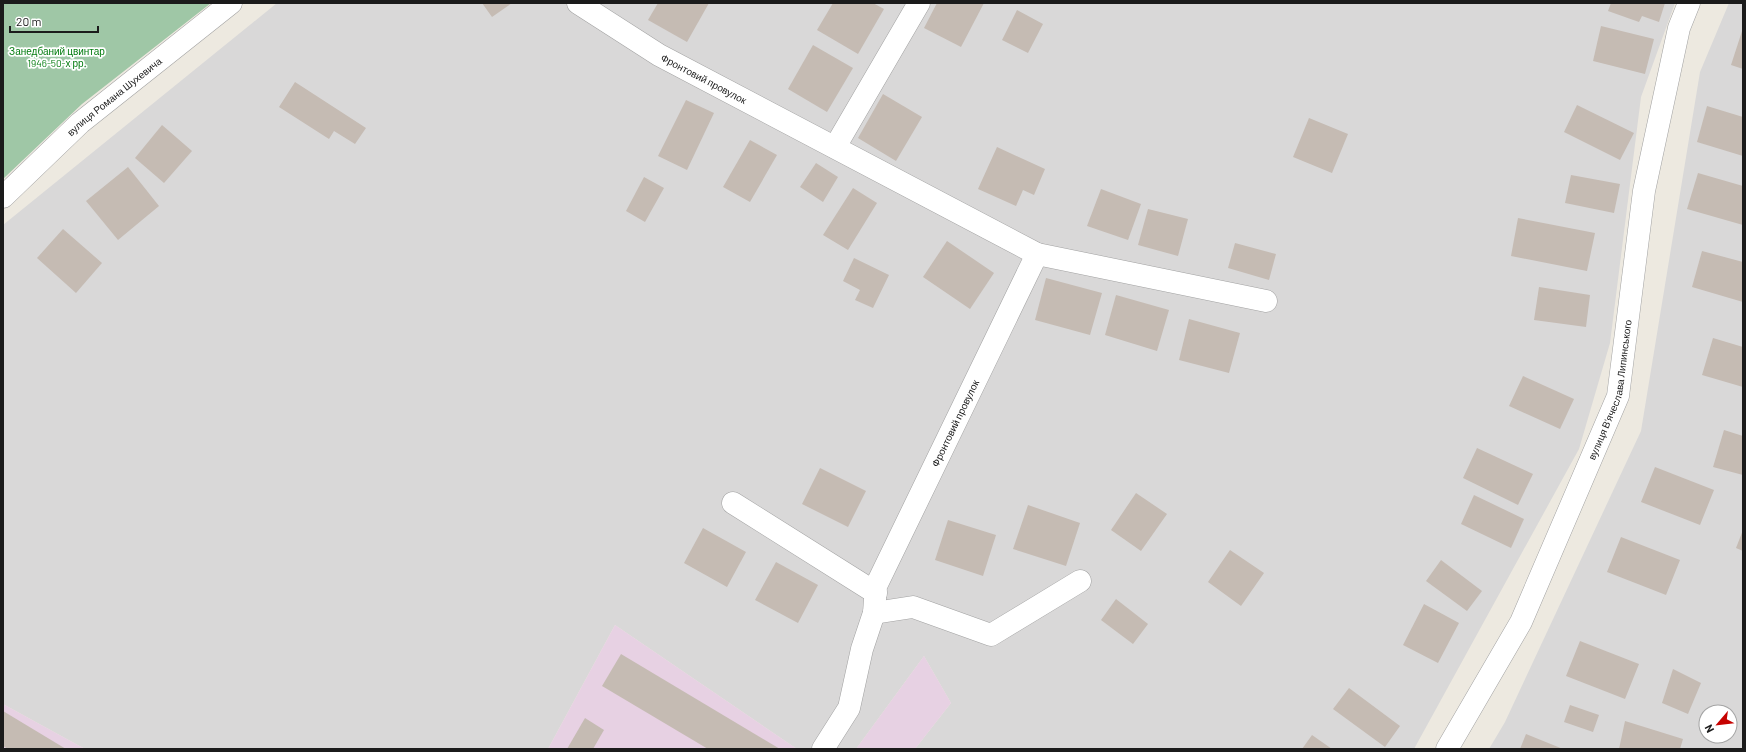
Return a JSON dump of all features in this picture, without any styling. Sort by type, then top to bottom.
[{"type":"street","name":"вулиця Романа Шухевича","points":[[3,197],[80,123],[231,3]]},
{"type":"street","name":"Фронтовий провулок","points":[[578,3],[659,55],[1037,254],[1266,301]]},
{"type":"street","points":[[835,147],[919,3]]},
{"type":"street","name":"вулиця В'ячеслава Липинського","points":[[1447,749],[1521,622],[1618,396],[1644,191],[1679,28],[1689,3]]},
{"type":"street","name":"Фронтовий провулок","points":[[823,749],[849,708],[862,649],[875,603],[876,586],[1037,254]]},
{"type":"street","points":[[733,503],[875,603],[913,608],[991,635],[1080,581]]},
{"type":"shaded area","points":[[277,3],[1675,3],[1641,97],[1610,343],[1579,449],[1414,749],[915,749],[951,703],[924,656],[856,749],[797,749],[615,625],[548,749],[85,749],[3,704],[3,225]]},
{"type":"shaded area","points":[[1729,3],[1743,3],[1743,749],[1489,749],[1505,722],[1641,431],[1700,72]]},
{"type":"shaded area","points":[[615,625],[797,749],[548,749]]},
{"type":"shaded area","points":[[924,656],[951,703],[915,749],[856,749]]},
{"type":"shaded area","points":[[3,704],[85,749],[3,749]]},
{"type":"green space","name":"Занедбаний цвинтар 1946-50-х рр.","points":[[3,3],[211,3],[82,104],[3,179]]},
{"type":"building","points":[[482,3],[512,3],[492,17]]},
{"type":"building","points":[[658,3],[709,3],[687,42],[648,20]]},
{"type":"building","points":[[833,3],[873,3],[884,9],[858,54],[817,30]]},
{"type":"building","points":[[937,3],[984,3],[961,47],[924,28]]},
{"type":"building","points":[[1611,3],[1665,3],[1659,22],[1642,16],[1639,22],[1608,11]]},
{"type":"building","points":[[1017,10],[1043,24],[1028,53],[1002,40]]},
{"type":"building","points":[[1601,26],[1654,39],[1645,74],[1593,61]]},
{"type":"building","points":[[1743,28],[1743,69],[1731,65]]},
{"type":"building","points":[[813,45],[853,68],[827,112],[788,89]]},
{"type":"building","points":[[295,82],[366,128],[355,144],[334,131],[329,139],[279,107]]},
{"type":"building","points":[[883,94],[922,117],[896,161],[858,138]]},
{"type":"building","points":[[686,100],[714,113],[687,170],[658,156]]},
{"type":"building","points":[[1577,105],[1634,133],[1620,160],[1564,132]]},
{"type":"building","points":[[1707,106],[1743,117],[1743,156],[1697,142]]},
{"type":"building","points":[[1309,118],[1348,134],[1332,173],[1293,157]]},
{"type":"building","points":[[162,125],[192,151],[164,183],[135,158]]},
{"type":"building","points":[[750,140],[777,155],[750,202],[723,187]]},
{"type":"building","points":[[997,147],[1045,169],[1034,195],[1023,190],[1016,206],[978,189]]},
{"type":"building","points":[[816,163],[838,177],[823,202],[800,187]]},
{"type":"building","points":[[128,167],[159,206],[118,240],[86,201]]},
{"type":"building","points":[[1698,173],[1743,186],[1743,225],[1687,209]]},
{"type":"building","points":[[1571,175],[1620,184],[1614,213],[1565,203]]},
{"type":"building","points":[[644,177],[664,188],[645,222],[626,211]]},
{"type":"building","points":[[853,188],[877,203],[848,250],[823,235]]},
{"type":"building","points":[[1101,189],[1141,204],[1128,240],[1087,226]]},
{"type":"building","points":[[1148,209],[1188,219],[1178,256],[1138,245]]},
{"type":"building","points":[[1518,218],[1595,233],[1587,271],[1511,256]]},
{"type":"building","points":[[63,229],[102,263],[76,293],[37,258]]},
{"type":"building","points":[[947,241],[994,273],[970,309],[923,277]]},
{"type":"building","points":[[1235,243],[1276,254],[1269,280],[1228,268]]},
{"type":"building","points":[[1702,251],[1743,262],[1743,302],[1692,287]]},
{"type":"building","points":[[854,258],[889,275],[873,308],[855,300],[860,290],[843,281]]},
{"type":"building","points":[[1046,278],[1102,293],[1090,335],[1035,320]]},
{"type":"building","points":[[1539,287],[1590,295],[1586,327],[1534,320]]},
{"type":"building","points":[[1116,295],[1169,310],[1157,351],[1105,335]]},
{"type":"building","points":[[1189,319],[1240,333],[1229,373],[1179,360]]},
{"type":"building","points":[[1713,338],[1743,347],[1743,387],[1702,375]]},
{"type":"building","points":[[1523,376],[1574,399],[1560,429],[1509,406]]},
{"type":"building","points":[[1724,430],[1743,436],[1743,475],[1713,467]]},
{"type":"building","points":[[1477,448],[1533,474],[1518,505],[1463,478]]},
{"type":"building","points":[[1655,467],[1714,490],[1700,525],[1641,502]]},
{"type":"building","points":[[820,468],[866,491],[848,527],[802,504]]},
{"type":"building","points":[[1136,493],[1167,514],[1141,551],[1111,530]]},
{"type":"building","points":[[1474,495],[1524,519],[1511,548],[1461,524]]},
{"type":"building","points":[[1028,505],[1080,523],[1066,566],[1013,549]]},
{"type":"building","points":[[948,520],[996,535],[983,576],[935,560]]},
{"type":"building","points":[[703,528],[746,552],[727,587],[684,563]]},
{"type":"building","points":[[1743,530],[1743,551],[1736,548]]},
{"type":"building","points":[[1621,537],[1680,560],[1666,595],[1607,572]]},
{"type":"building","points":[[1230,550],[1264,573],[1241,606],[1208,582]]},
{"type":"building","points":[[1441,560],[1482,591],[1467,611],[1426,581]]},
{"type":"building","points":[[776,562],[818,585],[798,623],[755,600]]},
{"type":"building","points":[[1116,599],[1148,624],[1133,644],[1101,620]]},
{"type":"building","points":[[1424,604],[1459,623],[1438,663],[1403,645]]},
{"type":"building","points":[[1580,641],[1639,664],[1625,699],[1566,676]]},
{"type":"building","points":[[621,654],[780,749],[708,749],[602,686]]},
{"type":"building","points":[[1673,669],[1701,683],[1688,714],[1662,703]]},
{"type":"building","points":[[1349,688],[1400,726],[1385,747],[1333,709]]},
{"type":"building","points":[[1570,705],[1599,715],[1593,732],[1564,722]]},
{"type":"building","points":[[3,711],[66,749],[8,749],[3,746]]},
{"type":"building","points":[[585,718],[604,730],[593,749],[567,749]]},
{"type":"building","points":[[1625,721],[1683,739],[1680,749],[1619,749]]},
{"type":"building","points":[[1526,734],[1563,749],[1520,749]]},
{"type":"building","points":[[1312,735],[1332,749],[1302,749]]}]
